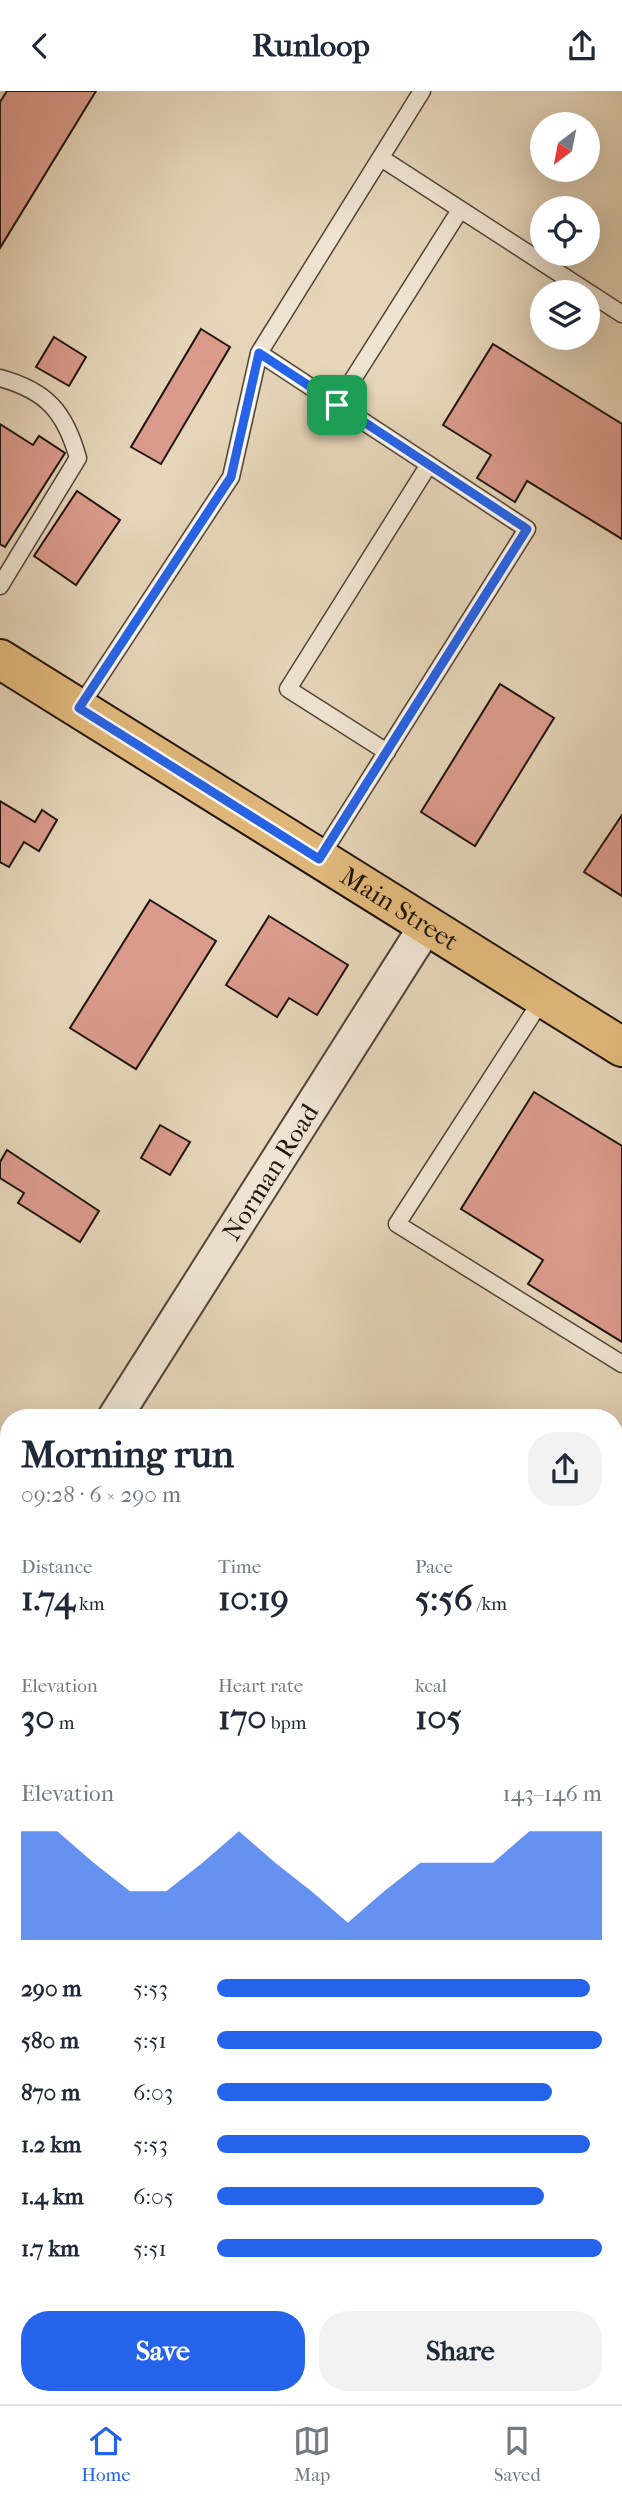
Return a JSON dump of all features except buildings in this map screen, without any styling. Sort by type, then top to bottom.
[{"type":"main road","name":"Main Street","points":[[0,659],[622,1047]]},
{"type":"street","name":"Norman Road","points":[[120,1409],[426,926]]},
{"type":"lane","points":[[79,708],[231,477],[259,353],[422,91]]},
{"type":"lane","points":[[381,159],[569,280]]},
{"type":"lane","points":[[337,405],[460,210]]},
{"type":"lane","points":[[600,300],[622,314]]},
{"type":"lane","points":[[259,353],[527,529],[319,859]]},
{"type":"lane","points":[[0,378],[27,386],[50,402],[71,435],[78,458],[0,586]]},
{"type":"lane","points":[[387,752],[288,689],[428,466]]},
{"type":"lane","points":[[543,998],[397,1224],[622,1364]]},
{"type":"route","points":[[259,353],[337,405],[527,529],[319,859],[79,708],[231,477],[259,353]]}]
